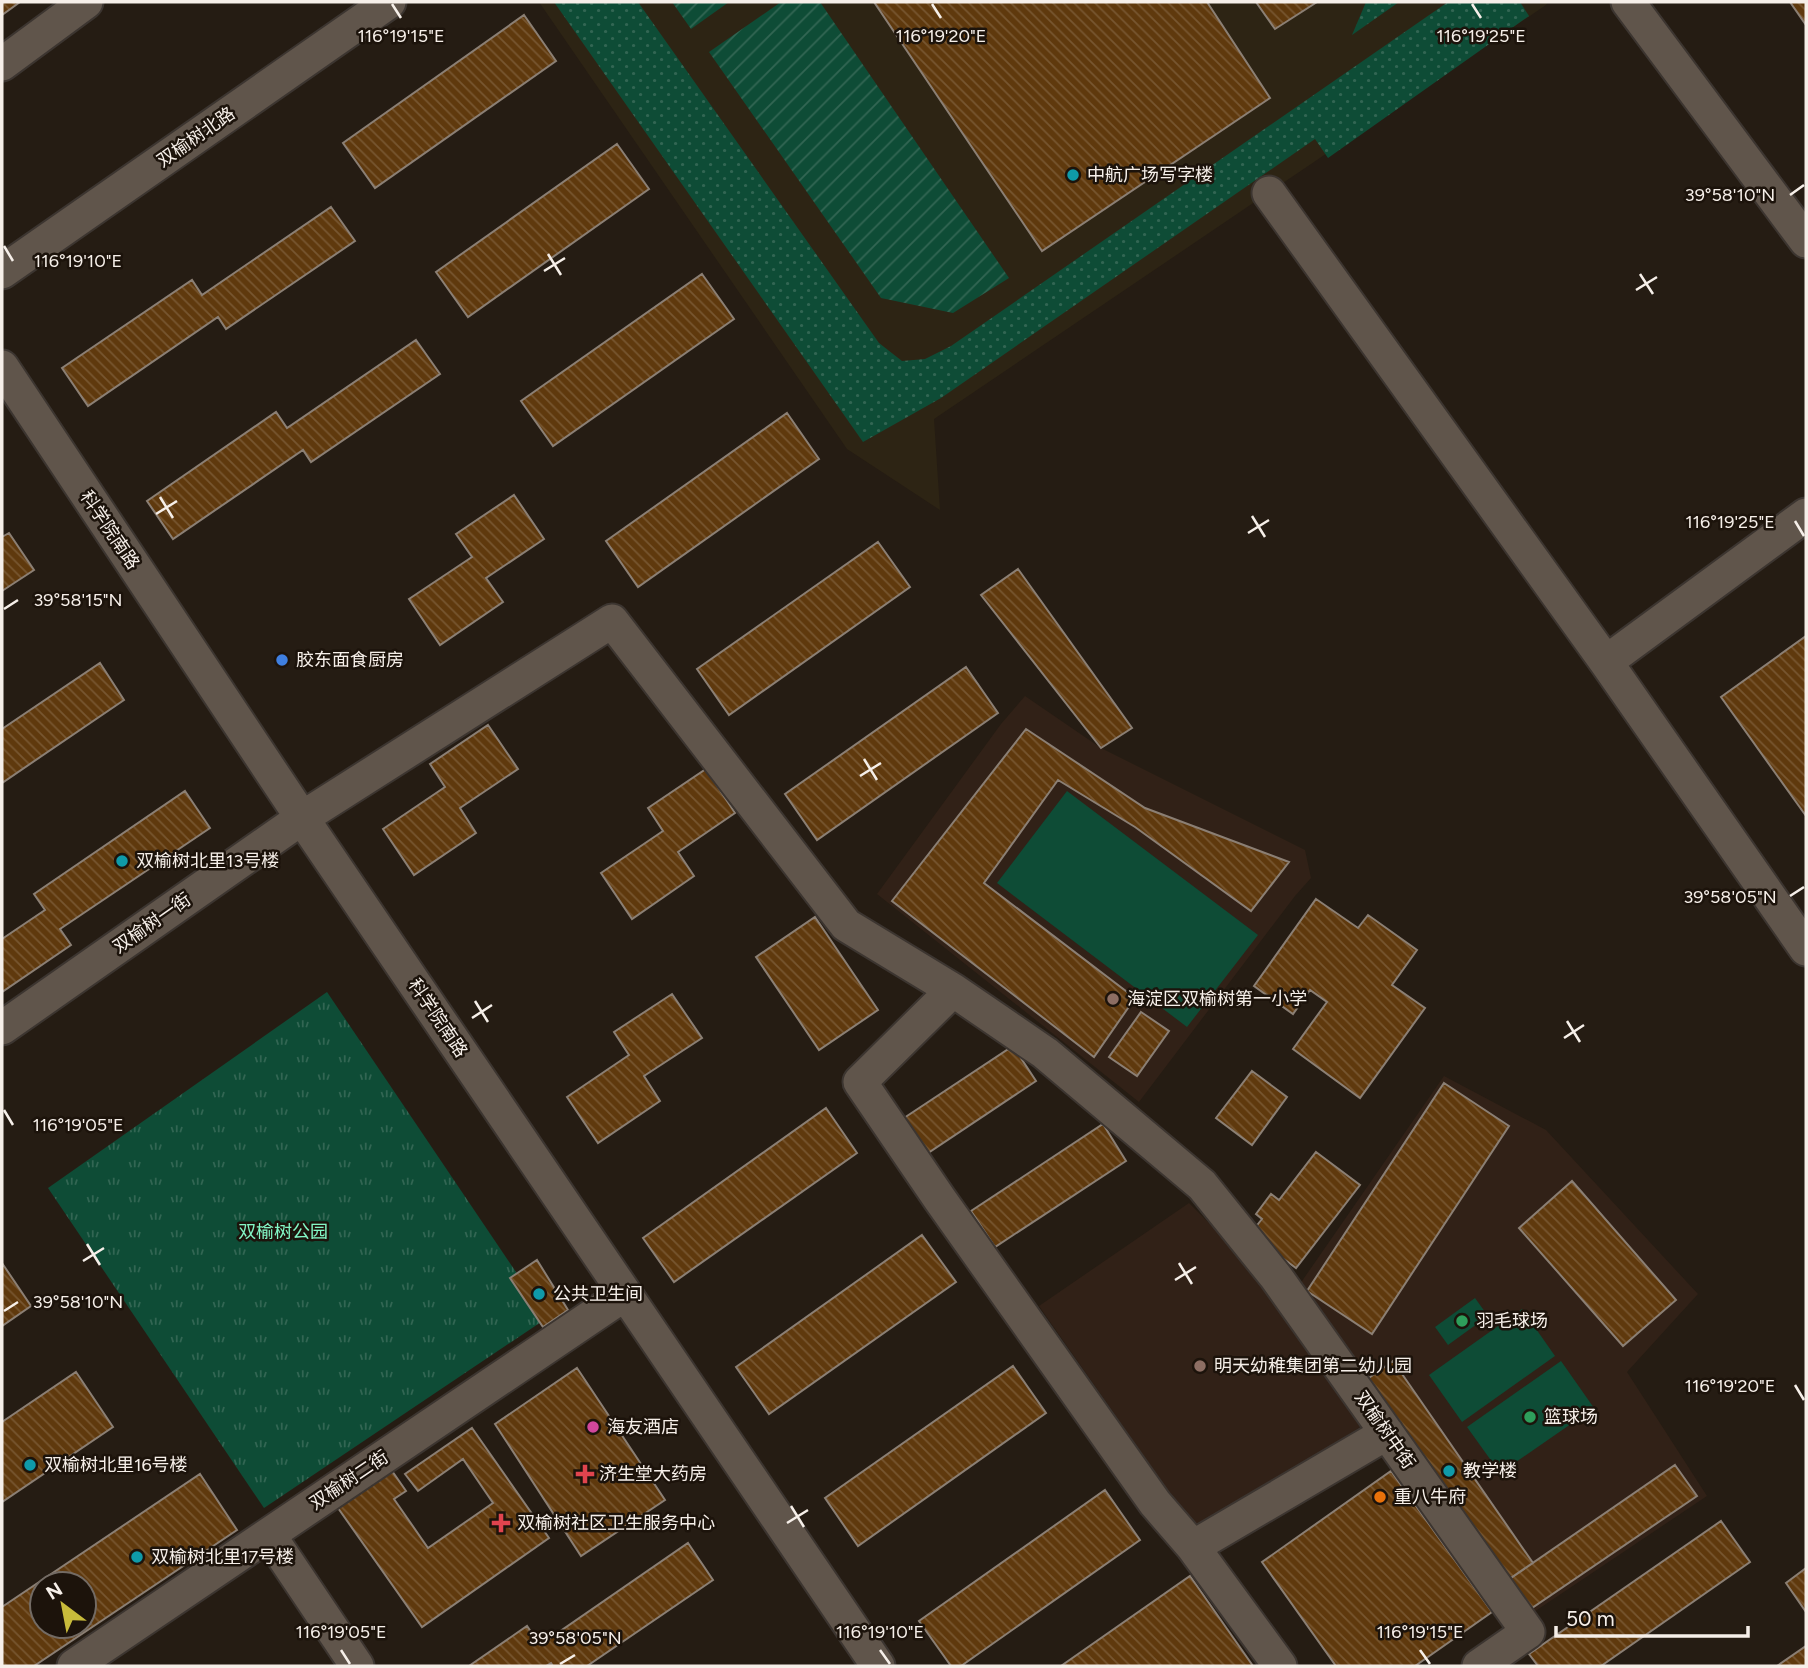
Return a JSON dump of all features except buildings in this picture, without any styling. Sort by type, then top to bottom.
[{"type":"street","points":[[2,64],[86,2]]},
{"type":"street","name":"双榆树北路","points":[[2,272],[389,2]]},
{"type":"street","points":[[1628,2],[1806,241]]},
{"type":"street","points":[[1269,193],[1606,662],[1806,949]]},
{"type":"street","name":"科学院南路","points":[[2,367],[302,818],[878,1666]]},
{"type":"street","points":[[1606,662],[1806,515]]},
{"type":"street","name":"双榆树一街","points":[[2,1028],[302,818],[612,621],[846,925],[953,990]]},
{"type":"street","points":[[953,990],[860,1082],[1155,1503],[1193,1547],[1280,1666]]},
{"type":"street","name":"双榆树中街","points":[[953,990],[1045,1053],[1202,1185],[1276,1277],[1528,1632],[1479,1666]]},
{"type":"street","name":"双榆树二街","points":[[74,1666],[625,1294]]},
{"type":"street","points":[[1193,1547],[1387,1433]]},
{"type":"street","points":[[269,1535],[357,1666]]},
{"type":"shaded area","points":[[539,2],[1548,2],[934,419],[940,510],[847,449]]},
{"type":"shaded area","name":"海淀区双榆树第一小学","points":[[1025,696],[1101,748],[1305,850],[1311,878],[1139,1102],[877,894],[1001,724]]},
{"type":"shaded area","points":[[1444,1076],[1546,1130],[1698,1294],[1627,1372],[1707,1496],[1525,1618],[1293,1294]]},
{"type":"shaded area","name":"明天幼稚集团第二幼儿园","points":[[1189,1203],[1248,1262],[1360,1427],[1197,1532],[1039,1306]]},
{"type":"green space","points":[[554,2],[638,2],[879,343],[902,361],[925,359],[951,346],[1448,2],[1520,2],[1529,16],[1328,158],[1315,139],[941,398],[863,442]]},
{"type":"green space","points":[[672,2],[729,2],[691,29]]},
{"type":"green space","points":[[781,2],[820,2],[1009,278],[953,313],[881,298],[709,52]]},
{"type":"green space","points":[[1366,2],[1399,2],[1352,35]]},
{"type":"green space","points":[[1067,791],[1258,935],[1187,1027],[997,883]]},
{"type":"green space","name":"双榆树公园","points":[[327,992],[547,1318],[264,1508],[48,1188]]},
{"type":"green space","name":"羽毛球场","points":[[1475,1298],[1488,1316],[1448,1345],[1435,1327]]},
{"type":"green space","name":"篮球场","points":[[1522,1309],[1555,1356],[1462,1422],[1429,1375]]},
{"type":"green space","name":"篮球场","points":[[1561,1361],[1594,1408],[1500,1473],[1467,1427]]},
{"type":"place","name":"中航广场写字楼","points":[[1073,175]]},
{"type":"place","name":"胶东面食厨房","points":[[282,660]]},
{"type":"place","name":"双榆树北里13号楼","points":[[122,861]]},
{"type":"place","name":"海淀区双榆树第一小学","points":[[1113,999]]},
{"type":"place","name":"公共卫生间","points":[[539,1294]]},
{"type":"place","name":"羽毛球场","points":[[1462,1321]]},
{"type":"place","name":"明天幼稚集团第二幼儿园","points":[[1200,1366]]},
{"type":"place","name":"篮球场","points":[[1530,1417]]},
{"type":"place","name":"海友酒店","points":[[593,1427]]},
{"type":"place","name":"双榆树北里16号楼","points":[[30,1465]]},
{"type":"place","name":"教学楼","points":[[1449,1471]]},
{"type":"place","name":"济生堂大药房","points":[[585,1474]]},
{"type":"place","name":"重八牛府","points":[[1380,1497]]},
{"type":"place","name":"双榆树社区卫生服务中心","points":[[501,1523]]},
{"type":"place","name":"双榆树北里17号楼","points":[[137,1557]]}]
